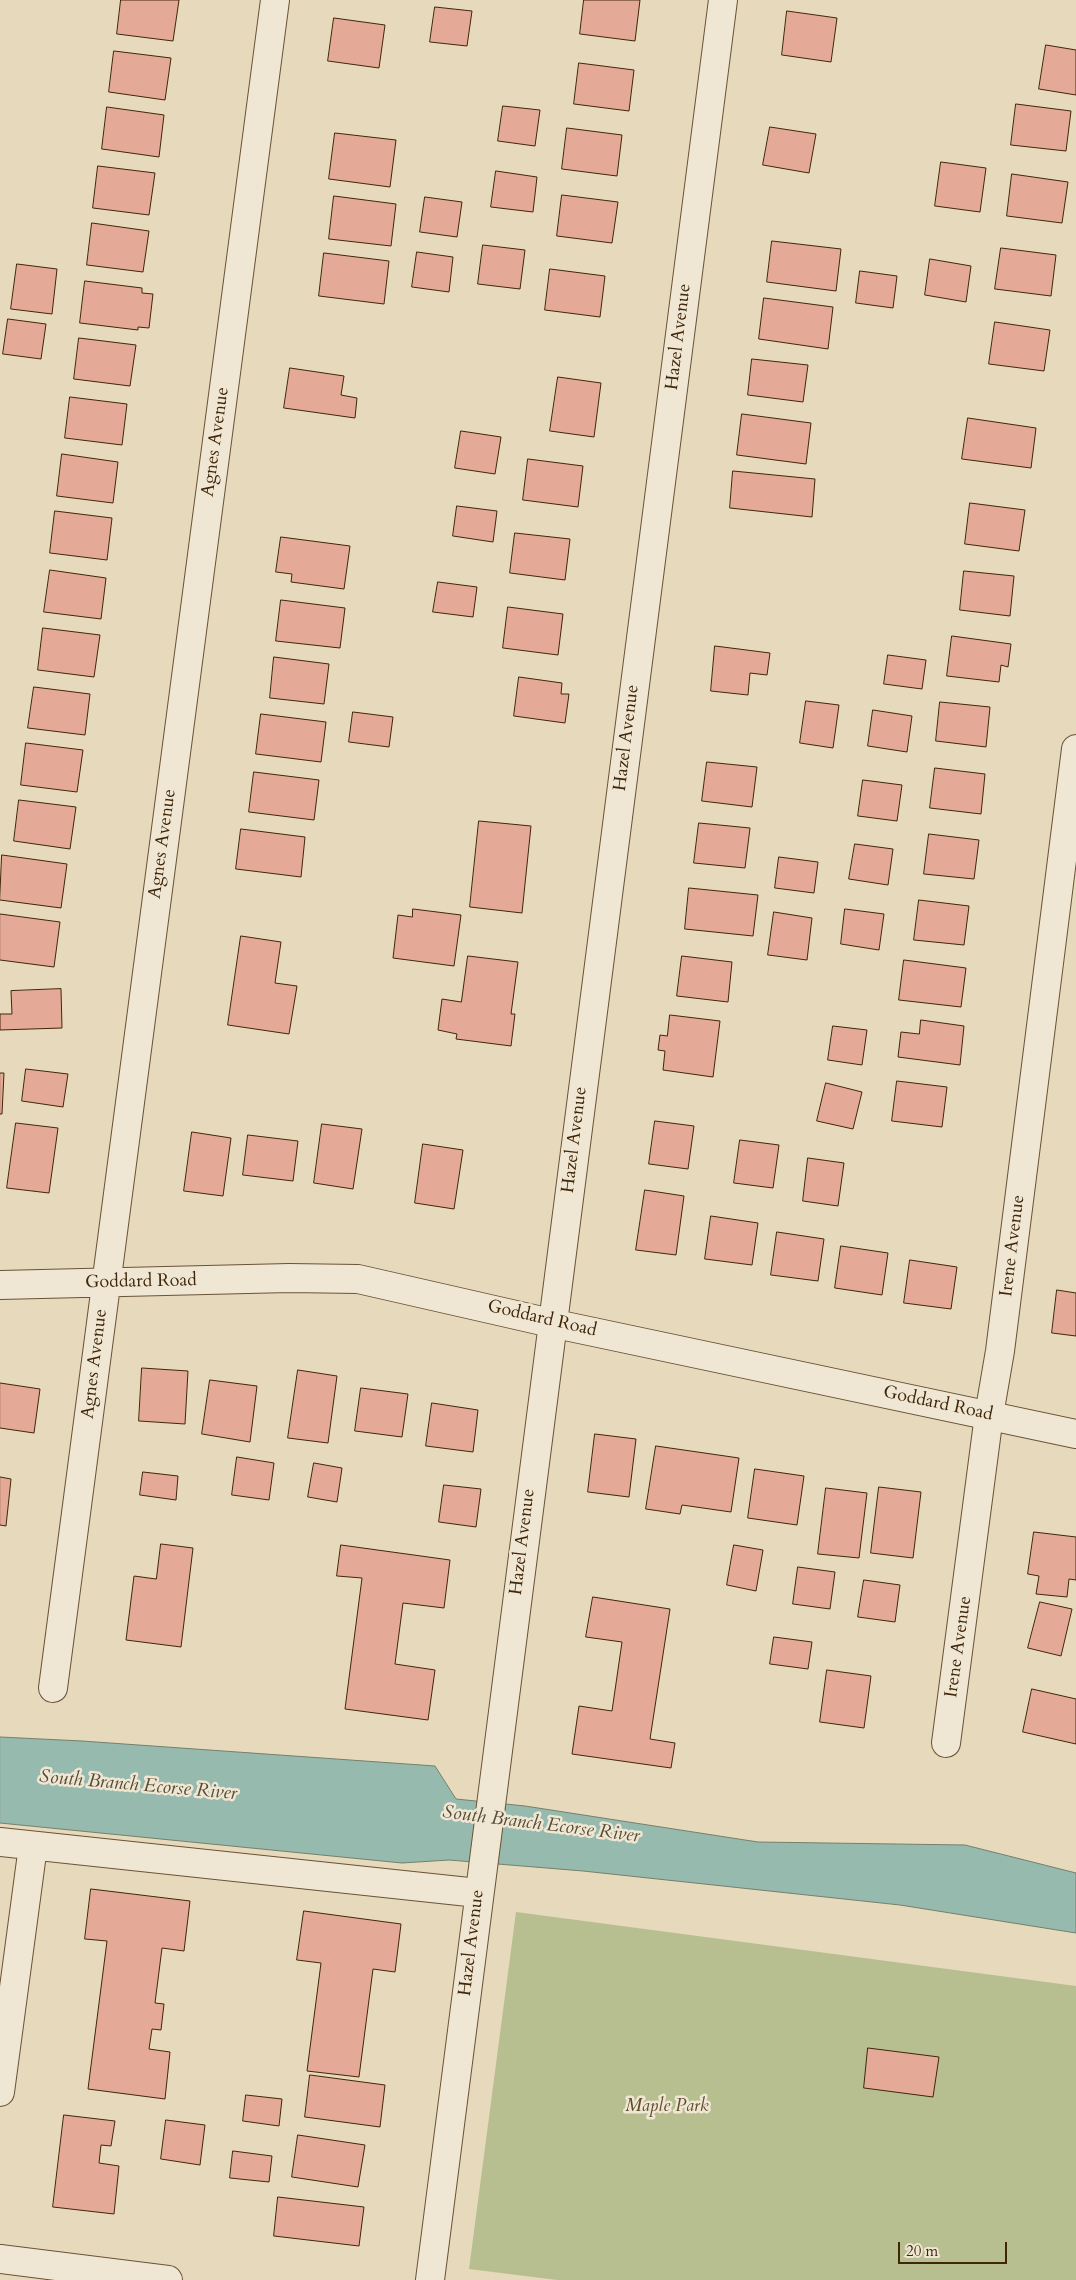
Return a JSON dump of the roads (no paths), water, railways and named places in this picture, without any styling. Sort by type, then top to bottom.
[{"type":"street","name":"Agnes Avenue","points":[[53,1688],[275,0]]},
{"type":"street","name":"Hazel Avenue","points":[[430,2280],[551,1323],[723,0]]},
{"type":"street","name":"Irene Avenue","points":[[946,1742],[989,1415],[1000,1351],[1076,749]]},
{"type":"street","name":"Goddard Road","points":[[0,1286],[105,1282],[358,1278],[551,1323],[1076,1434]]},
{"type":"street","points":[[0,1842],[478,1893]]},
{"type":"street","points":[[0,2092],[33,1846]]},
{"type":"street","points":[[0,2258],[168,2280]]},
{"type":"water","name":"South Branch Ecorse River","points":[[0,1737],[435,1766],[456,1799],[525,1806],[758,1842],[965,1845],[1076,1873],[1076,1933],[900,1905],[583,1871],[449,1860],[402,1863],[0,1823]]},
{"type":"park label","name":"Maple Park","points":[[667,2107]]}]
